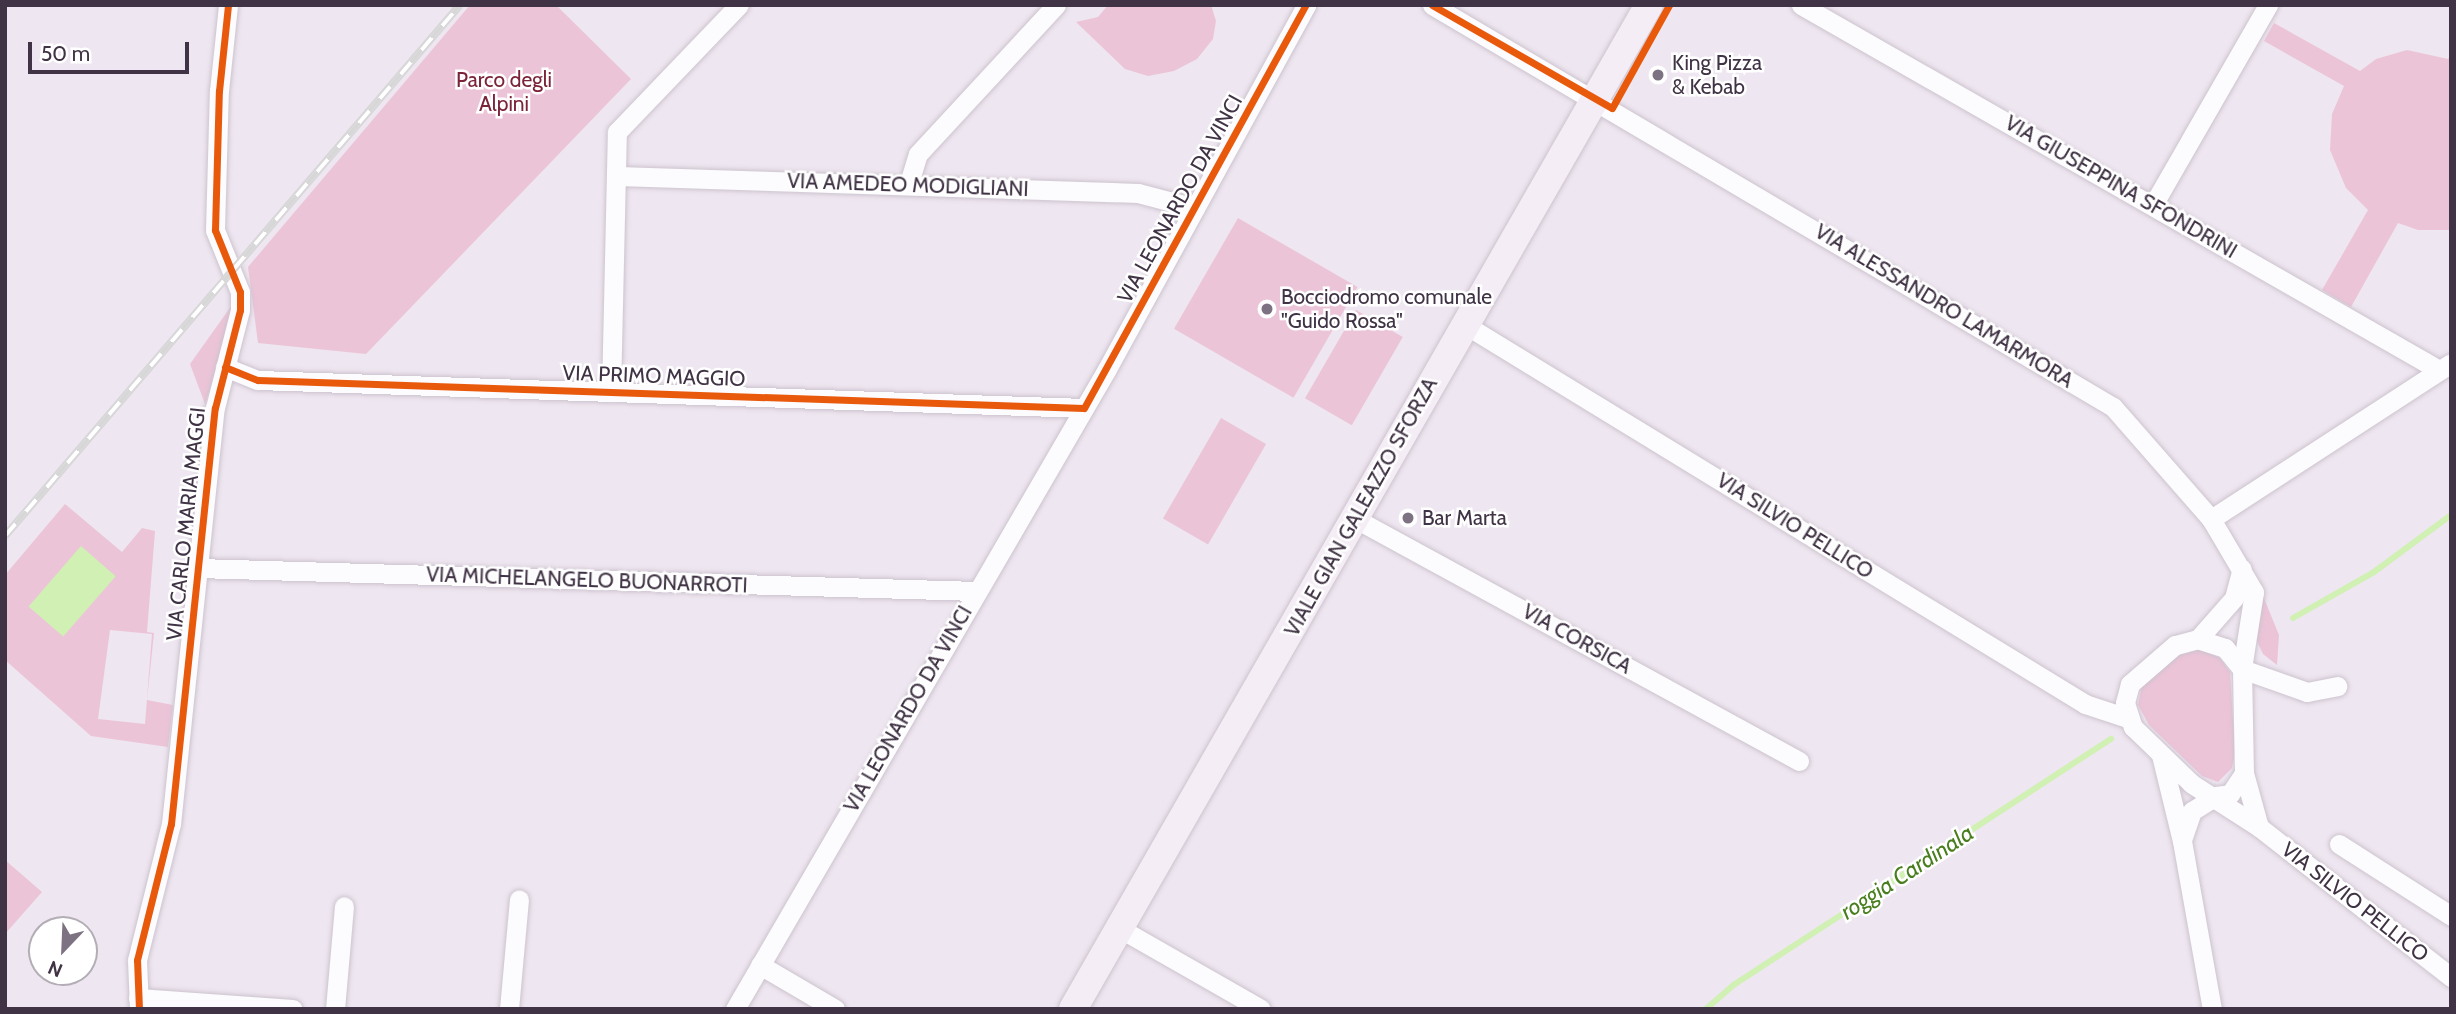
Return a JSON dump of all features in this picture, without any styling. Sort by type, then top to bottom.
[{"type":"street","name":"VIA CARLO MARIA MAGGI","points":[[139,1003],[137,960],[171,824],[215,408],[241,301],[215,230],[219,91],[228,5]]},
{"type":"street","points":[[611,392],[617,132],[739,5]]},
{"type":"street","points":[[909,183],[918,154],[1056,5]]},
{"type":"street","name":"VIA LEONARDO DA VINCI","points":[[734,1009],[1084,408],[1306,5]]},
{"type":"street","name":"VIA ALESSANDRO LAMARMORA","points":[[1432,5],[2113,407],[2211,519],[2254,592],[2242,669]]},
{"type":"street","name":"VIALE GIAN GALEAZZO SFORZA","points":[[1073,1009],[1649,5]]},
{"type":"street","name":"VIA GIUSEPPINA SFONDRINI","points":[[1801,5],[2153,205],[2445,366]]},
{"type":"street","points":[[2153,205],[2267,5]]},
{"type":"street","name":"VIA AMEDEO MODIGLIANI","points":[[618,176],[909,183],[1138,193],[1195,208]]},
{"type":"street","name":"VIA SILVIO PELLICO","points":[[1464,324],[2085,704],[2130,719]]},
{"type":"street","points":[[2211,519],[2445,366]]},
{"type":"street","name":"VIA PRIMO MAGGIO","points":[[225,367],[258,380],[1084,408]]},
{"type":"street","name":"VIA CORSICA","points":[[1354,518],[1799,761]]},
{"type":"street","name":"VIA MICHELANGELO BUONARROTI","points":[[197,568],[976,591]]},
{"type":"street","points":[[2199,639],[2234,598],[2242,569]]},
{"type":"street","points":[[2216,796],[2192,784],[2130,719],[2125,704],[2130,684],[2175,645],[2199,639],[2225,648],[2242,669],[2307,692],[2337,685]]},
{"type":"street","points":[[2242,669],[2244,774],[2259,827]]},
{"type":"street","points":[[2161,754],[2182,841],[2212,1009]]},
{"type":"street","points":[[2182,841],[2192,811],[2216,796],[2230,794],[2244,774]]},
{"type":"street","name":"VIA SILVIO PELLICO","points":[[2216,796],[2451,977]]},
{"type":"street","points":[[2339,844],[2451,916]]},
{"type":"street","points":[[509,1009],[519,900]]},
{"type":"street","points":[[335,1009],[344,906]]},
{"type":"street","points":[[1119,928],[1261,1009]]},
{"type":"street","points":[[760,964],[835,1009]]},
{"type":"street","points":[[139,1003],[293,1009]]},
{"type":"green space","name":"Parco degli Alpini","points":[[470,5],[556,5],[631,79],[366,354],[258,343],[248,267]]},
{"type":"green space","points":[[1108,5],[1211,5],[1216,21],[1213,39],[1197,59],[1174,71],[1148,76],[1125,69],[1076,22],[1098,17]]},
{"type":"green space","points":[[2274,23],[2360,71],[2376,59],[2407,50],[2448,59],[2451,55],[2451,230],[2418,230],[2398,223],[2351,307],[2322,290],[2368,210],[2346,188],[2330,150],[2332,114],[2344,86],[2264,41]]},
{"type":"green space","name":"Bocciodromo comunale \"Guido Rossa\"","points":[[1238,218],[1358,287],[1294,398],[1174,329]]},
{"type":"green space","points":[[232,305],[223,350],[205,404],[190,364]]},
{"type":"green space","points":[[1356,310],[1403,337],[1352,425],[1305,398]]},
{"type":"green space","points":[[1221,418],[1266,444],[1208,544],[1163,518]]},
{"type":"green space","points":[[65,504],[122,552],[142,528],[155,531],[147,632],[154,633],[147,700],[173,705],[168,747],[91,736],[5,660],[5,575]],"holes":[[[110,630],[152,634],[145,724],[98,719]]]},
{"type":"green space","points":[[2261,591],[2279,635],[2277,665],[2263,654],[2257,641]]},
{"type":"green space","points":[[2201,649],[2220,658],[2230,672],[2235,753],[2232,768],[2218,782],[2202,776],[2149,725],[2138,705],[2142,685],[2175,656]]},
{"type":"green space","points":[[5,860],[42,892],[5,934]]},
{"type":"shaded area","points":[[81,546],[116,576],[63,637],[29,606]]},
{"type":"waterway","name":"roggia Cardinala","points":[[2293,618],[2374,572],[2451,515]]},
{"type":"waterway","name":"roggia Cardinala","points":[[1706,1009],[1735,984],[2111,739]]},
{"type":"railway","points":[[5,536],[460,5]]},
{"type":"cycle path","points":[[139,1009],[137,960],[171,824],[215,408],[240,310],[240,292],[215,230],[219,91],[228,5]]},
{"type":"cycle path","points":[[225,367],[258,380],[1084,408],[1306,5]]},
{"type":"cycle path","points":[[1432,5],[1612,108],[1669,5]]},
{"type":"place","name":"King Pizza & Kebab","points":[[1658,75]]},
{"type":"place","name":"Bocciodromo comunale \"Guido Rossa\"","points":[[1267,309]]},
{"type":"place","name":"Bar Marta","points":[[1408,518]]}]
